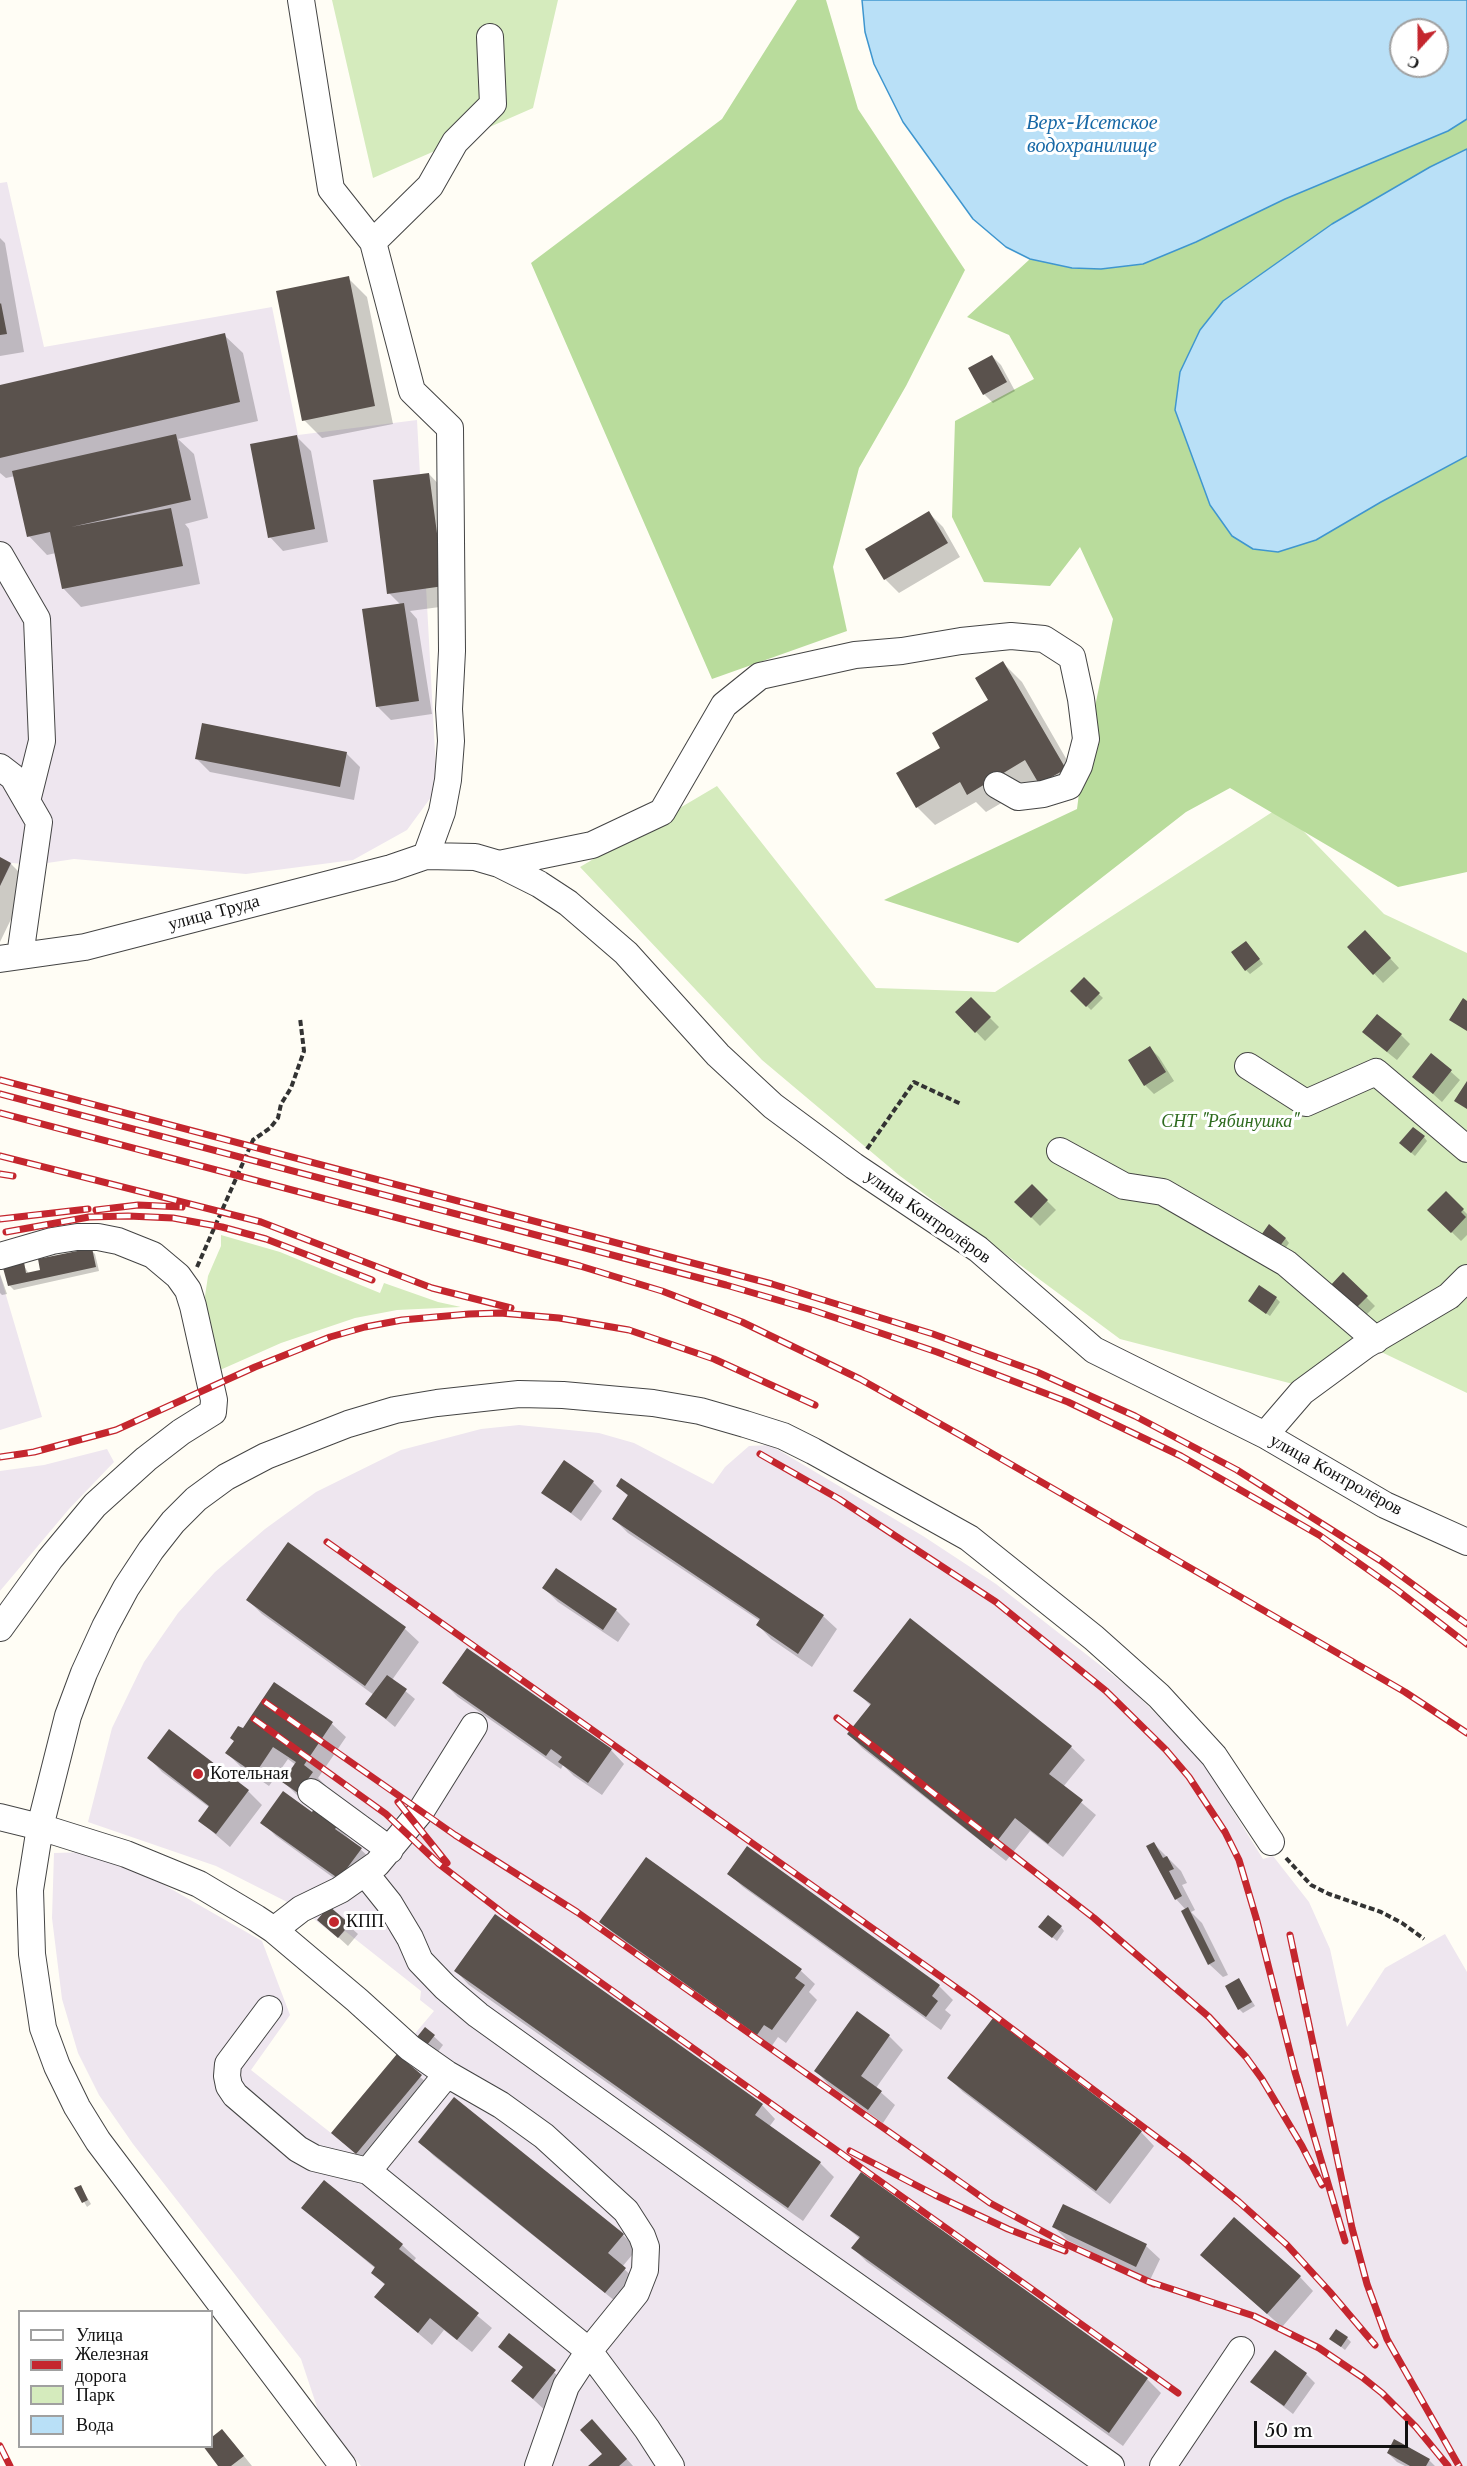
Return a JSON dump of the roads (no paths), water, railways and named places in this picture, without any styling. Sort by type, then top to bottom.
[{"type":"street","points":[[301,0],[331,189],[373,242],[412,391],[450,428],[452,651],[449,709],[451,741],[448,780],[442,812],[426,856]]},
{"type":"street","points":[[373,242],[430,186],[455,142],[493,104],[490,37]]},
{"type":"street","points":[[0,555],[37,619],[42,741],[27,801]]},
{"type":"street","points":[[499,864],[592,845],[662,812],[724,705],[760,676],[855,655],[902,651],[962,640],[1011,636],[1044,639],[1072,657],[1081,699],[1086,739],[1079,766],[1069,786],[1043,794],[1018,797],[998,785]]},
{"type":"street","points":[[0,767],[13,777],[39,822],[10,958]]},
{"type":"street","name":"улица Контролёров","points":[[426,856],[475,857],[499,864],[539,884],[568,903],[632,959],[743,1080],[809,1135],[978,1249],[1094,1350],[1265,1435],[1384,1505],[1467,1542]]},
{"type":"street","name":"улица Труда","points":[[10,958],[85,947],[391,868],[426,856]]},
{"type":"street","points":[[1248,1066],[1306,1103],[1376,1072],[1467,1149]]},
{"type":"street","points":[[1060,1151],[1124,1186],[1163,1192],[1286,1263],[1377,1340]]},
{"type":"street","points":[[0,1256],[52,1241],[77,1237],[98,1237],[136,1247],[153,1256],[178,1276],[188,1290],[194,1306],[212,1387],[213,1412],[181,1432],[146,1459],[95,1506],[50,1558],[0,1628]]},
{"type":"street","points":[[1265,1435],[1302,1392],[1366,1345],[1449,1296],[1467,1278]]},
{"type":"street","points":[[343,2466],[98,2141],[77,2107],[57,2066],[44,2028],[32,1954],[30,1890],[40,1827],[68,1716],[84,1673],[105,1627],[151,1550],[173,1522],[196,1500],[226,1478],[266,1456],[348,1424],[395,1410],[437,1402],[519,1394],[563,1395],[653,1403],[700,1411],[783,1436],[938,1519],[993,1555],[1094,1638],[1159,1696],[1214,1756],[1271,1842]]},
{"type":"street","points":[[274,1930],[301,1909],[340,1890],[365,1873],[390,1851],[421,1811],[474,1726]]},
{"type":"street","points":[[311,1792],[390,1851]]},
{"type":"street","points":[[0,1817],[126,1854],[199,1884],[274,1930],[410,2048],[447,2074],[501,2105],[544,2136],[626,2211],[636,2224],[646,2247],[645,2270],[641,2283],[636,2293],[589,2350],[566,2386],[538,2466]]},
{"type":"street","points":[[365,1873],[398,1917],[420,1961],[445,1987],[478,2015],[1111,2466]]},
{"type":"street","points":[[270,2009],[228,2064],[229,2086],[235,2095],[298,2149],[314,2158],[368,2171],[589,2350],[647,2429],[670,2466]]},
{"type":"street","points":[[368,2171],[447,2074]]},
{"type":"street","points":[[1163,2466],[1241,2350]]},
{"type":"water","name":"Верх-Исетское водохранилище","points":[[862,0],[1467,0],[1467,119],[1448,131],[1285,199],[1196,242],[1143,264],[1101,269],[1072,268],[1030,259],[1006,247],[973,219],[903,122],[874,64],[865,32]]},
{"type":"water","points":[[1467,149],[1467,456],[1316,540],[1278,552],[1253,549],[1232,536],[1210,505],[1175,410],[1180,372],[1200,330],[1223,301],[1332,224],[1430,167]]},
{"type":"railway","points":[[0,1080],[772,1284],[933,1334],[1037,1372],[1135,1416],[1237,1470],[1381,1561],[1467,1624]]},
{"type":"railway","points":[[0,1094],[726,1285],[812,1310],[937,1352],[1068,1402],[1181,1456],[1319,1535],[1397,1590],[1467,1644]]},
{"type":"railway","points":[[0,1113],[580,1266],[662,1291],[742,1322],[860,1379],[960,1435],[1405,1692],[1467,1733]]},
{"type":"railway","points":[[0,1156],[261,1222],[432,1288],[511,1308]]},
{"type":"railway","points":[[0,1174],[13,1176]]},
{"type":"railway","points":[[96,1210],[138,1205],[182,1207]]},
{"type":"railway","points":[[0,1219],[88,1209]]},
{"type":"railway","points":[[6,1232],[89,1217],[173,1218],[222,1227],[266,1239],[372,1280]]},
{"type":"railway","points":[[0,1457],[34,1452],[116,1430],[255,1367],[330,1337],[402,1320],[469,1314],[500,1313],[559,1318],[629,1330],[714,1359],[815,1405]]},
{"type":"railway","points":[[760,1454],[839,1499],[996,1602],[1106,1691],[1166,1750],[1189,1777],[1225,1832],[1239,1860],[1257,1921],[1295,2072],[1345,2241]]},
{"type":"railway","points":[[327,1542],[971,1998],[1186,2159],[1287,2245],[1375,2345]]},
{"type":"railway","points":[[265,1702],[455,1835],[577,1912],[990,2203],[1068,2245],[1154,2284]]},
{"type":"railway","points":[[837,1718],[1094,1918],[1209,2017],[1246,2057],[1262,2079],[1302,2146],[1322,2185]]},
{"type":"railway","points":[[254,1719],[386,1814],[439,1864],[503,1913],[1178,2393]]},
{"type":"railway","points":[[398,1802],[447,1863]]},
{"type":"railway","points":[[1290,1935],[1352,2228],[1367,2284],[1387,2339],[1459,2466]]},
{"type":"railway","points":[[850,2151],[935,2195],[1008,2229],[1065,2251]]},
{"type":"railway","points":[[1147,2281],[1254,2316],[1319,2348],[1382,2393],[1416,2427],[1448,2466]]},
{"type":"railway","points":[[0,2446],[10,2466]]},
{"type":"place","name":"Котельная","points":[[198,1774]]},
{"type":"place","name":"КПП","points":[[334,1922]]},
{"type":"park label","name":"СНТ \"Рябинушка\"","points":[[1230,1122]]}]
